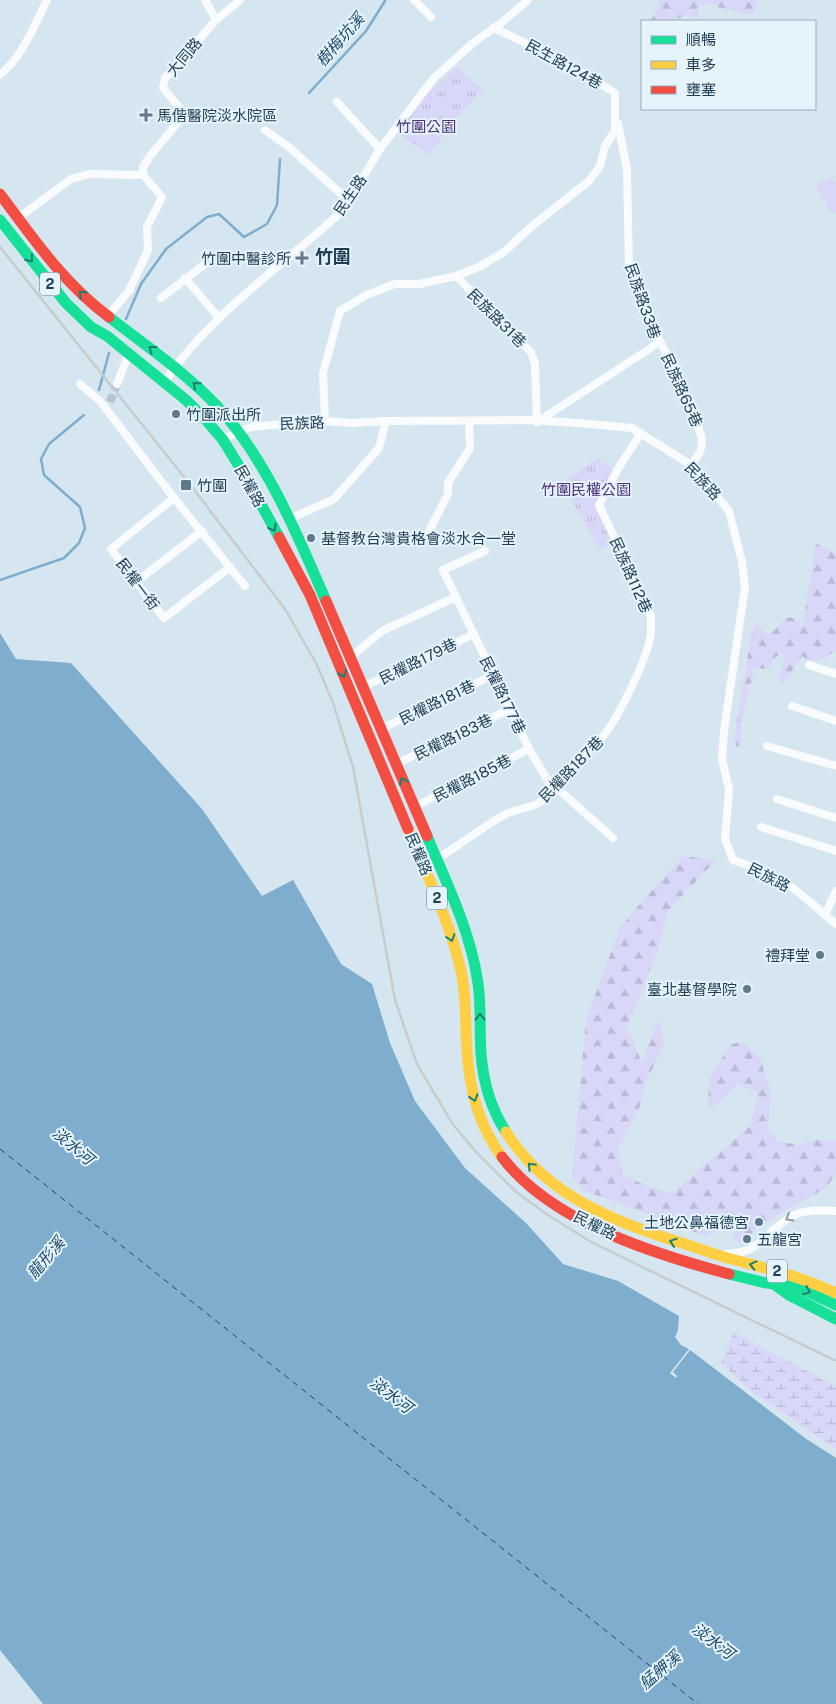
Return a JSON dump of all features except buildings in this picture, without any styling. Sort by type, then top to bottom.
[{"type":"main road","name":"民權路","points":[[0,194],[63,275],[107,316],[156,352],[200,388],[239,431],[264,471],[289,518],[351,657],[456,906],[475,965],[479,986],[481,1056],[484,1080],[491,1104],[501,1126],[516,1149],[535,1170],[564,1192],[602,1213],[656,1236],[734,1261],[835,1288]]},
{"type":"main road","name":"民權路","points":[[0,220],[66,303],[91,327],[129,353],[192,407],[223,440],[247,479],[310,595],[445,918],[460,966],[464,992],[466,1054],[472,1094],[486,1132],[513,1169],[528,1184],[549,1200],[614,1235],[706,1269],[775,1285],[794,1286],[836,1305]]},
{"type":"main road","points":[[775,1285],[789,1296],[806,1302],[836,1319]]},
{"type":"street","points":[[0,75],[7,70],[26,44],[47,0]]},
{"type":"street","points":[[205,0],[216,20],[240,0]]},
{"type":"street","points":[[414,0],[431,17]]},
{"type":"street","name":"民生路","points":[[164,383],[174,368],[219,318],[340,213],[349,202],[380,149],[434,78],[473,43],[528,0]]},
{"type":"street","name":"大同路","points":[[143,175],[143,167],[150,156],[185,114],[163,88],[165,78],[216,20]]},
{"type":"street","name":"民生路124巷","points":[[493,28],[522,41],[615,93],[616,115]]},
{"type":"street","points":[[337,102],[380,149]]},
{"type":"street","points":[[325,422],[323,373],[340,311],[366,295],[395,284],[419,284],[456,276],[479,267],[504,252],[532,226],[589,181],[600,166],[605,146],[615,132],[616,115]]},
{"type":"street","name":"民族路33巷","points":[[537,422],[660,342],[629,268],[627,169],[616,115]]},
{"type":"street","points":[[265,130],[290,148],[349,202]]},
{"type":"street","points":[[18,218],[71,179],[89,174],[143,175],[162,197],[147,227],[148,250],[129,290],[107,316]]},
{"type":"street","points":[[161,298],[205,264]]},
{"type":"street","name":"民族路31巷","points":[[456,276],[531,352],[535,364],[537,422]]},
{"type":"street","points":[[185,278],[219,318]]},
{"type":"street","name":"民族路65巷","points":[[660,342],[680,380],[701,435],[703,444],[700,454],[691,465]]},
{"type":"street","points":[[117,384],[129,353]]},
{"type":"street","points":[[80,384],[107,406],[174,498],[245,586]]},
{"type":"street","name":"民族路","points":[[223,440],[239,431],[259,425],[325,422],[528,420],[632,428],[691,465],[729,511],[742,562],[745,587],[724,730],[722,759],[729,789],[725,839],[733,860],[758,868],[785,883],[836,924]]},
{"type":"street","points":[[289,518],[334,499],[379,448],[386,421]]},
{"type":"street","points":[[427,535],[448,494],[448,483],[470,448],[469,421]]},
{"type":"street","name":"民族路112巷","points":[[613,724],[644,657],[651,634],[650,616],[599,504],[619,467],[641,433]]},
{"type":"street","name":"民權一街","points":[[174,498],[111,549],[164,618],[230,567]]},
{"type":"street","points":[[136,582],[202,531]]},
{"type":"street","name":"民權路177巷","points":[[484,551],[443,570],[530,749],[555,789],[613,838]]},
{"type":"street","points":[[351,657],[382,631],[456,597]]},
{"type":"street","name":"民權路179巷","points":[[363,687],[474,634]]},
{"type":"street","points":[[809,665],[836,674]]},
{"type":"street","name":"民權路181巷","points":[[381,729],[493,675]]},
{"type":"street","points":[[792,706],[836,721]]},
{"type":"street","name":"民權路183巷","points":[[396,764],[510,709]]},
{"type":"street","name":"民權路187巷","points":[[426,871],[436,860],[492,822],[508,813],[535,805],[555,789],[613,724]]},
{"type":"street","points":[[767,746],[836,766]]},
{"type":"street","name":"民權路185巷","points":[[414,807],[530,749]]},
{"type":"street","points":[[777,799],[836,818]]},
{"type":"street","points":[[761,827],[836,851]]},
{"type":"street","points":[[825,915],[836,891]]},
{"type":"street","name":"民權路","points":[[720,1255],[746,1251],[783,1222],[798,1213],[815,1210],[836,1210]]},
{"type":"green space","points":[[659,0],[759,0],[755,11],[751,15],[718,7],[713,3],[703,3],[698,5],[698,20],[683,16],[675,20],[650,20],[658,6]]},
{"type":"green space","name":"竹圍公園","points":[[457,67],[483,90],[456,118],[429,155],[398,133],[423,98]]},
{"type":"green space","points":[[832,177],[836,184],[836,211],[831,214],[816,185]]},
{"type":"green space","name":"竹圍民權公園","points":[[597,458],[614,472],[598,503],[614,542],[599,548],[562,483]]},
{"type":"green space","points":[[816,544],[836,553],[836,650],[819,660],[806,659],[802,656],[783,685],[778,678],[784,658],[781,653],[773,659],[769,669],[755,668],[743,713],[741,746],[736,748],[735,731],[753,626],[757,624],[767,635],[776,629],[786,617],[794,618],[802,627]]},
{"type":"green space","points":[[684,856],[716,860],[667,912],[659,947],[627,1028],[642,1063],[659,1017],[664,1044],[646,1082],[639,1109],[618,1149],[623,1175],[649,1187],[672,1193],[750,1126],[758,1093],[738,1084],[721,1101],[708,1109],[709,1079],[730,1045],[741,1041],[760,1058],[771,1093],[768,1127],[777,1141],[799,1145],[815,1140],[836,1140],[836,1173],[826,1188],[763,1223],[740,1243],[732,1237],[743,1216],[724,1215],[708,1237],[583,1190],[572,1176],[586,1019],[621,926]]},
{"type":"green space","points":[[734,1332],[836,1387],[836,1449],[752,1392],[721,1363]]},
{"type":"water","points":[[0,633],[16,659],[71,663],[202,809],[262,896],[293,880],[341,964],[372,984],[390,1043],[415,1101],[465,1168],[527,1224],[563,1264],[618,1281],[679,1316],[677,1340],[805,1438],[836,1458],[836,1704],[43,1704],[0,1650]]},
{"type":"pier","points":[[681,1324],[679,1339],[695,1352],[690,1350],[673,1372],[677,1376],[676,1378],[670,1373],[689,1349],[681,1345],[675,1337]]},
{"type":"waterway","name":"樹梅坑溪","points":[[309,93],[366,31],[385,1]]},
{"type":"waterway","name":"樹梅坑溪","points":[[126,319],[141,284],[166,249],[207,217],[219,214],[244,237],[267,224],[277,205],[280,159]]},
{"type":"waterway","name":"樹梅坑溪","points":[[99,390],[109,353]]},
{"type":"waterway","name":"樹梅坑溪","points":[[0,580],[64,558],[79,543],[85,528],[80,507],[44,475],[41,459],[49,444],[84,415]]},
{"type":"ferry route","points":[[0,1149],[698,1704]]},
{"type":"tunnel","points":[[110,402],[117,384]]},
{"type":"railway","points":[[0,247],[189,483],[285,609],[317,665],[333,703],[353,767],[395,1000],[417,1064],[452,1123],[475,1151],[516,1192],[591,1242],[836,1361]]},
{"type":"traffic: fast","points":[[0,220],[66,303],[91,327],[107,336],[186,400],[206,420],[223,440],[279,537]]},
{"type":"traffic: fast","points":[[109,317],[192,382],[235,427],[266,473],[292,524],[326,601]]},
{"type":"traffic: fast","points":[[427,836],[463,923],[473,959],[479,996],[480,1043],[484,1074],[492,1104],[506,1132]]},
{"type":"traffic: fast","points":[[729,1274],[766,1283],[795,1286],[836,1305]]},
{"type":"traffic: fast","points":[[775,1285],[789,1295],[836,1319]]},
{"type":"traffic: slow","points":[[408,829],[451,935],[461,971],[464,991],[468,1065],[473,1093],[481,1120],[502,1157]]},
{"type":"traffic: slow","points":[[506,1132],[522,1154],[541,1174],[562,1190],[609,1216],[659,1236],[722,1257],[787,1274],[836,1293]]},
{"type":"traffic: jam","points":[[0,194],[63,275],[109,317]]},
{"type":"traffic: jam","points":[[279,537],[310,595],[408,829]]},
{"type":"traffic: jam","points":[[326,601],[427,836]]},
{"type":"traffic: jam","points":[[502,1157],[523,1180],[548,1200],[576,1217],[637,1245],[729,1274]]},
{"type":"place","name":"馬偕醫院淡水院區","points":[[146,115]]},
{"type":"place","name":"竹圍中醫診所","points":[[302,258]]},
{"type":"place","name":"竹圍派出所","points":[[176,414]]},
{"type":"place","name":"竹圍","points":[[186,485]]},
{"type":"place","name":"基督教台灣貴格會淡水合一堂","points":[[311,538]]},
{"type":"place","name":"禮拜堂","points":[[820,955]]},
{"type":"place","name":"臺北基督學院","points":[[747,989]]},
{"type":"place","name":"土地公鼻福德宮","points":[[759,1222]]},
{"type":"place","name":"五龍宮","points":[[747,1239]]},
{"type":"district","name":"竹圍","points":[[333,256]]},
{"type":"water label","name":"淡水河","points":[[73,1146]]},
{"type":"water label","name":"龍形溪","points":[[46,1258]]},
{"type":"water label","name":"淡水河","points":[[391,1395]]},
{"type":"water label","name":"淡水河","points":[[713,1641]]},
{"type":"water label","name":"艋舺溪","points":[[660,1670]]}]
